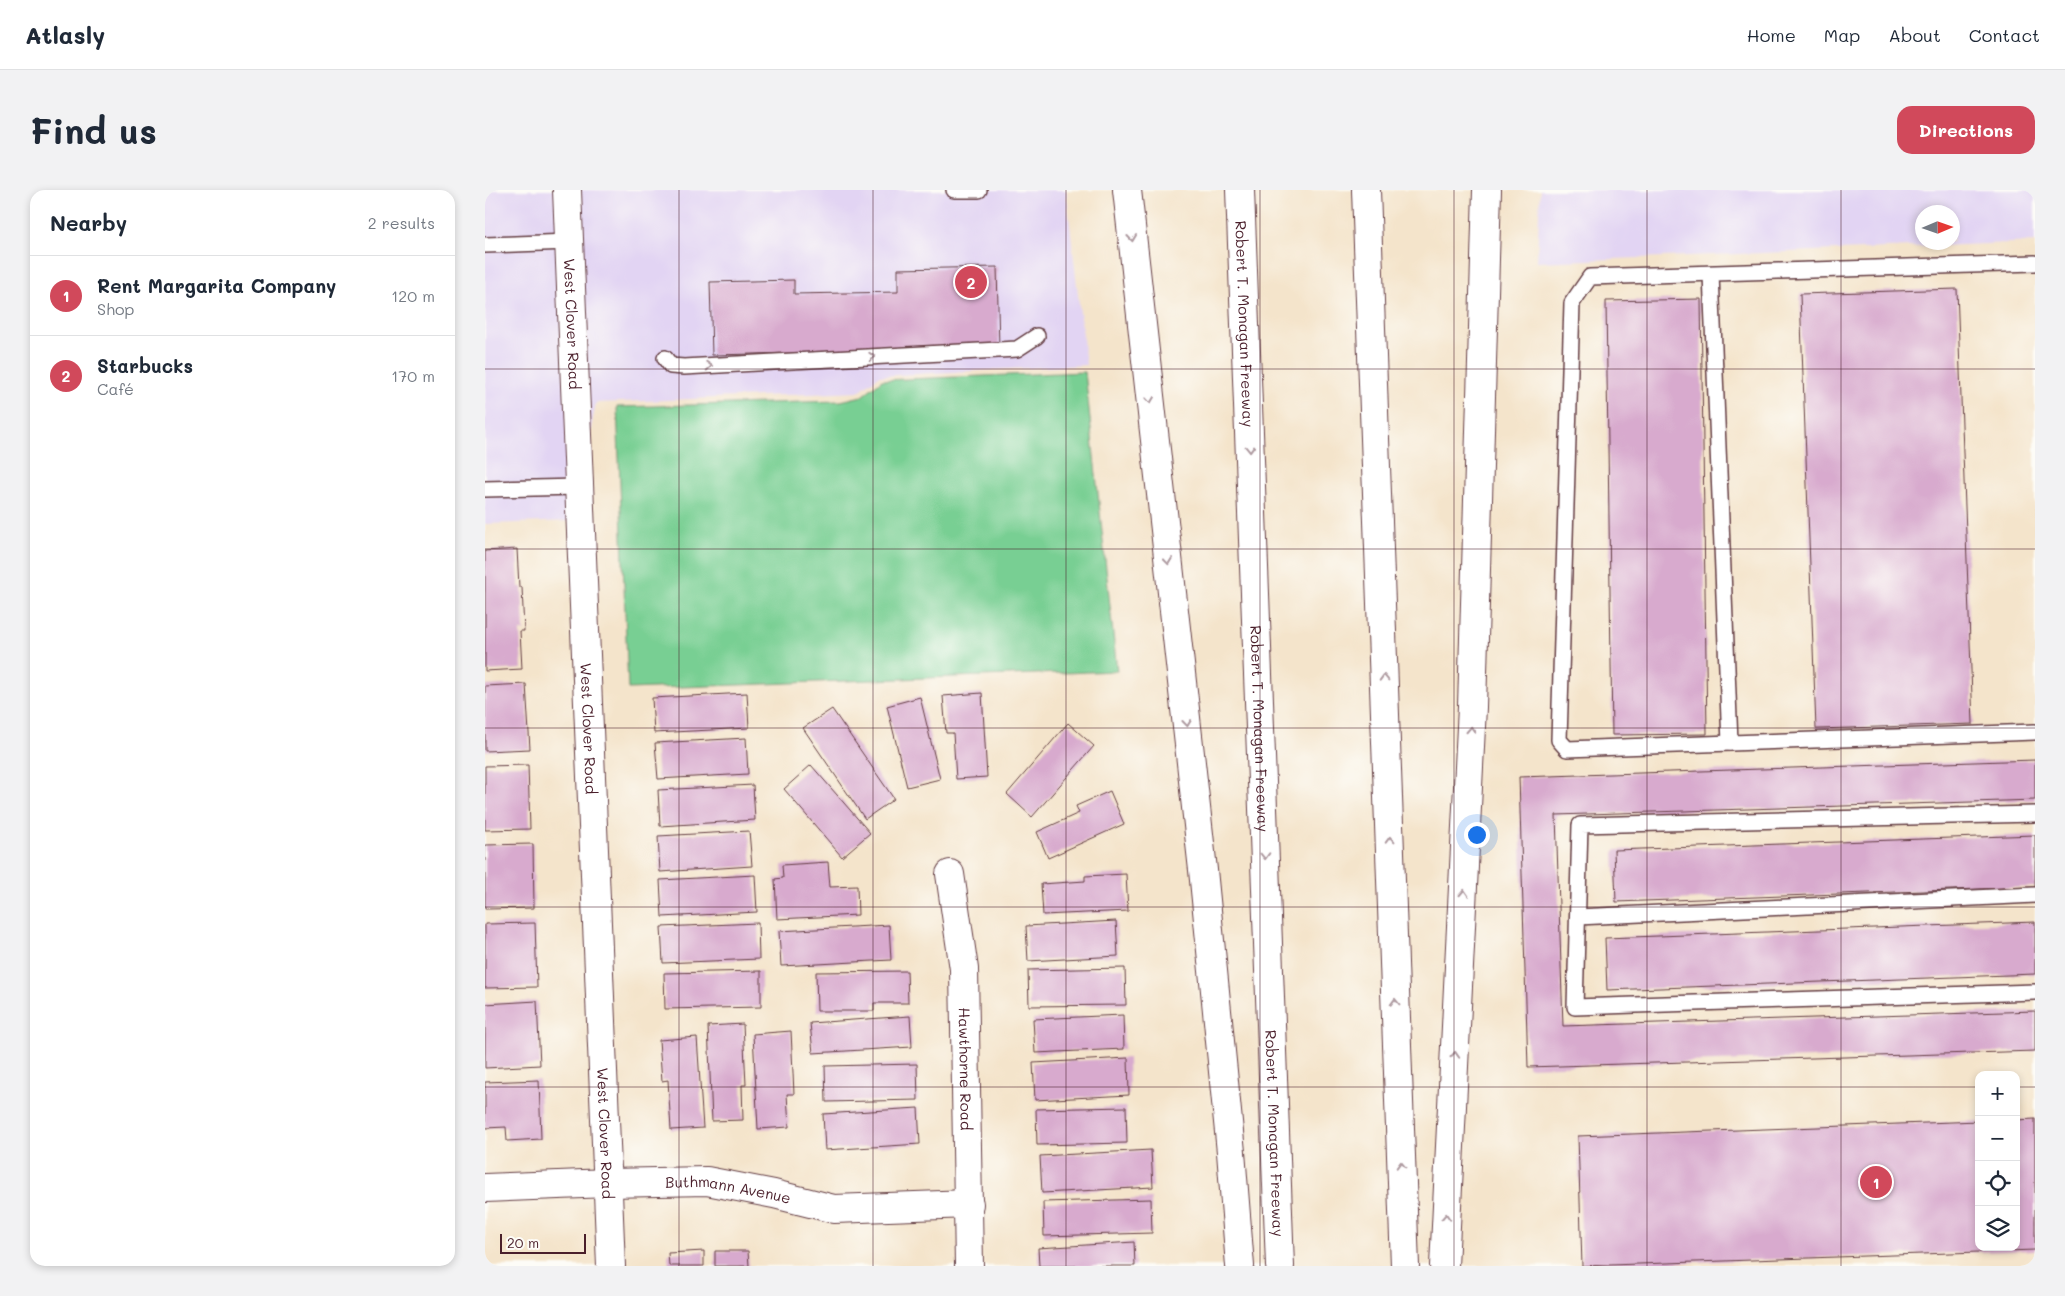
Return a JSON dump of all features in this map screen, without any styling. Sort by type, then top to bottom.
[{"type":"main road","name":"West Clover Road","points":[[567,190],[611,1266]]},
{"type":"main road","points":[[1127,190],[1202,860],[1229,1124],[1240,1266]]},
{"type":"main road","name":"Robert T. Monagan Freeway","points":[[1240,190],[1280,1266]]},
{"type":"main road","points":[[1366,190],[1405,1266]]},
{"type":"main road","points":[[1444,1266],[1472,707],[1487,190]]},
{"type":"main road","name":"Hawthorne Road","points":[[950,874],[964,969],[969,1266]]},
{"type":"main road","name":"Buthmann Avenue","points":[[485,1188],[707,1181],[774,1194],[834,1209],[969,1204]]},
{"type":"lane","points":[[954,190],[979,190]]},
{"type":"lane","points":[[485,245],[569,242]]},
{"type":"lane","points":[[2035,263],[1590,277],[1572,303],[1559,740],[1567,749],[2035,732]]},
{"type":"lane","points":[[1711,274],[1730,743]]},
{"type":"lane","points":[[665,358],[671,366],[684,367],[1017,349],[1037,336]]},
{"type":"lane","points":[[485,489],[578,487]]},
{"type":"lane","points":[[2035,814],[1580,825],[1575,1007],[2035,992]]},
{"type":"lane","points":[[1578,917],[2035,895]]},
{"type":"shaded area","points":[[485,190],[1066,190],[1086,365],[879,376],[858,392],[596,403],[572,521],[485,524]]},
{"type":"shaded area","points":[[1540,190],[2035,190],[2035,242],[1960,245],[1960,205],[1915,205],[1915,247],[1537,262]]},
{"type":"green space","points":[[1085,372],[1117,671],[628,689],[617,407],[841,401],[862,396],[882,380]]},
{"type":"building","points":[[997,267],[999,348],[712,355],[710,282],[794,280],[794,294],[898,292],[898,269]]},
{"type":"building","points":[[1957,289],[1973,724],[1816,729],[1800,294]]},
{"type":"building","points":[[1701,299],[1707,734],[1612,735],[1606,301]]},
{"type":"building","points":[[517,549],[519,587],[522,587],[524,631],[520,631],[522,669],[485,671],[485,551]]},
{"type":"building","points":[[526,684],[530,749],[485,751],[485,686]]},
{"type":"building","points":[[747,693],[749,728],[654,733],[652,698]]},
{"type":"building","points":[[982,693],[987,777],[956,779],[953,733],[946,733],[943,696]]},
{"type":"building","points":[[920,697],[940,779],[907,787],[887,706]]},
{"type":"building","points":[[832,709],[894,799],[865,819],[803,728]]},
{"type":"building","points":[[1068,723],[1094,746],[1032,817],[1007,794]]},
{"type":"building","points":[[746,738],[748,774],[658,779],[655,743]]},
{"type":"building","points":[[2035,760],[2035,800],[1556,815],[1563,1026],[2035,1011],[2035,1051],[1528,1067],[1519,777]]},
{"type":"building","points":[[528,765],[530,829],[485,830],[485,766]]},
{"type":"building","points":[[811,765],[870,833],[842,857],[784,789]]},
{"type":"building","points":[[753,785],[755,820],[660,826],[658,790]]},
{"type":"building","points":[[1110,791],[1124,824],[1048,858],[1037,832],[1079,813],[1076,806]]},
{"type":"building","points":[[749,831],[752,866],[660,872],[658,836]]},
{"type":"building","points":[[2035,835],[2035,887],[1616,902],[1614,850]]},
{"type":"building","points":[[533,844],[534,908],[485,909],[485,845]]},
{"type":"building","points":[[828,862],[830,887],[857,886],[858,915],[777,919],[775,879],[783,878],[782,865]]},
{"type":"building","points":[[1126,874],[1128,911],[1043,915],[1041,884],[1085,881],[1085,876]]},
{"type":"building","points":[[755,875],[757,912],[662,917],[660,880]]},
{"type":"building","points":[[1116,921],[1118,956],[1028,961],[1026,926]]},
{"type":"building","points":[[2035,922],[2035,974],[1607,990],[1605,938]]},
{"type":"building","points":[[535,923],[537,987],[485,988],[485,924]]},
{"type":"building","points":[[758,923],[759,959],[663,963],[661,927]]},
{"type":"building","points":[[889,925],[891,960],[781,966],[779,931]]},
{"type":"building","points":[[1125,968],[1126,1005],[1029,1006],[1028,970]]},
{"type":"building","points":[[761,971],[761,1007],[665,1009],[664,973]]},
{"type":"building","points":[[907,971],[908,1003],[874,1003],[874,1011],[817,1011],[816,972]]},
{"type":"building","points":[[537,1001],[540,1065],[485,1068],[485,1004]]},
{"type":"building","points":[[1123,1015],[1124,1049],[1035,1053],[1033,1019]]},
{"type":"building","points":[[910,1016],[912,1047],[813,1053],[810,1023]]},
{"type":"building","points":[[743,1024],[746,1085],[742,1085],[743,1120],[712,1121],[708,1026]]},
{"type":"building","points":[[791,1031],[794,1094],[787,1094],[789,1127],[758,1129],[753,1034]]},
{"type":"building","points":[[697,1037],[703,1128],[671,1130],[668,1080],[662,1081],[659,1040]]},
{"type":"building","points":[[1128,1058],[1129,1095],[1035,1100],[1033,1063]]},
{"type":"building","points":[[917,1064],[918,1100],[826,1102],[825,1066]]},
{"type":"building","points":[[539,1080],[541,1139],[507,1141],[506,1127],[485,1128],[485,1082]]},
{"type":"building","points":[[1126,1107],[1127,1143],[1037,1145],[1036,1109]]},
{"type":"building","points":[[918,1108],[920,1144],[825,1150],[823,1114]]},
{"type":"building","points":[[2035,1119],[2035,1250],[2020,1251],[2020,1120]]},
{"type":"building","points":[[1975,1121],[1975,1251],[2007,1251],[1582,1266],[1578,1136]]},
{"type":"building","points":[[1151,1150],[1153,1187],[1042,1193],[1040,1156]]},
{"type":"building","points":[[1151,1199],[1152,1233],[1044,1236],[1043,1202]]},
{"type":"building","points":[[1134,1242],[1135,1266],[1039,1266],[1038,1248]]},
{"type":"building","points":[[704,1251],[704,1266],[669,1266],[668,1253]]},
{"type":"building","points":[[715,1251],[748,1251],[749,1266],[715,1266]]},
{"type":"place","name":"Starbucks","points":[[971,282]]},
{"type":"place","name":"Rent Margarita Company","points":[[1876,1182]]}]
